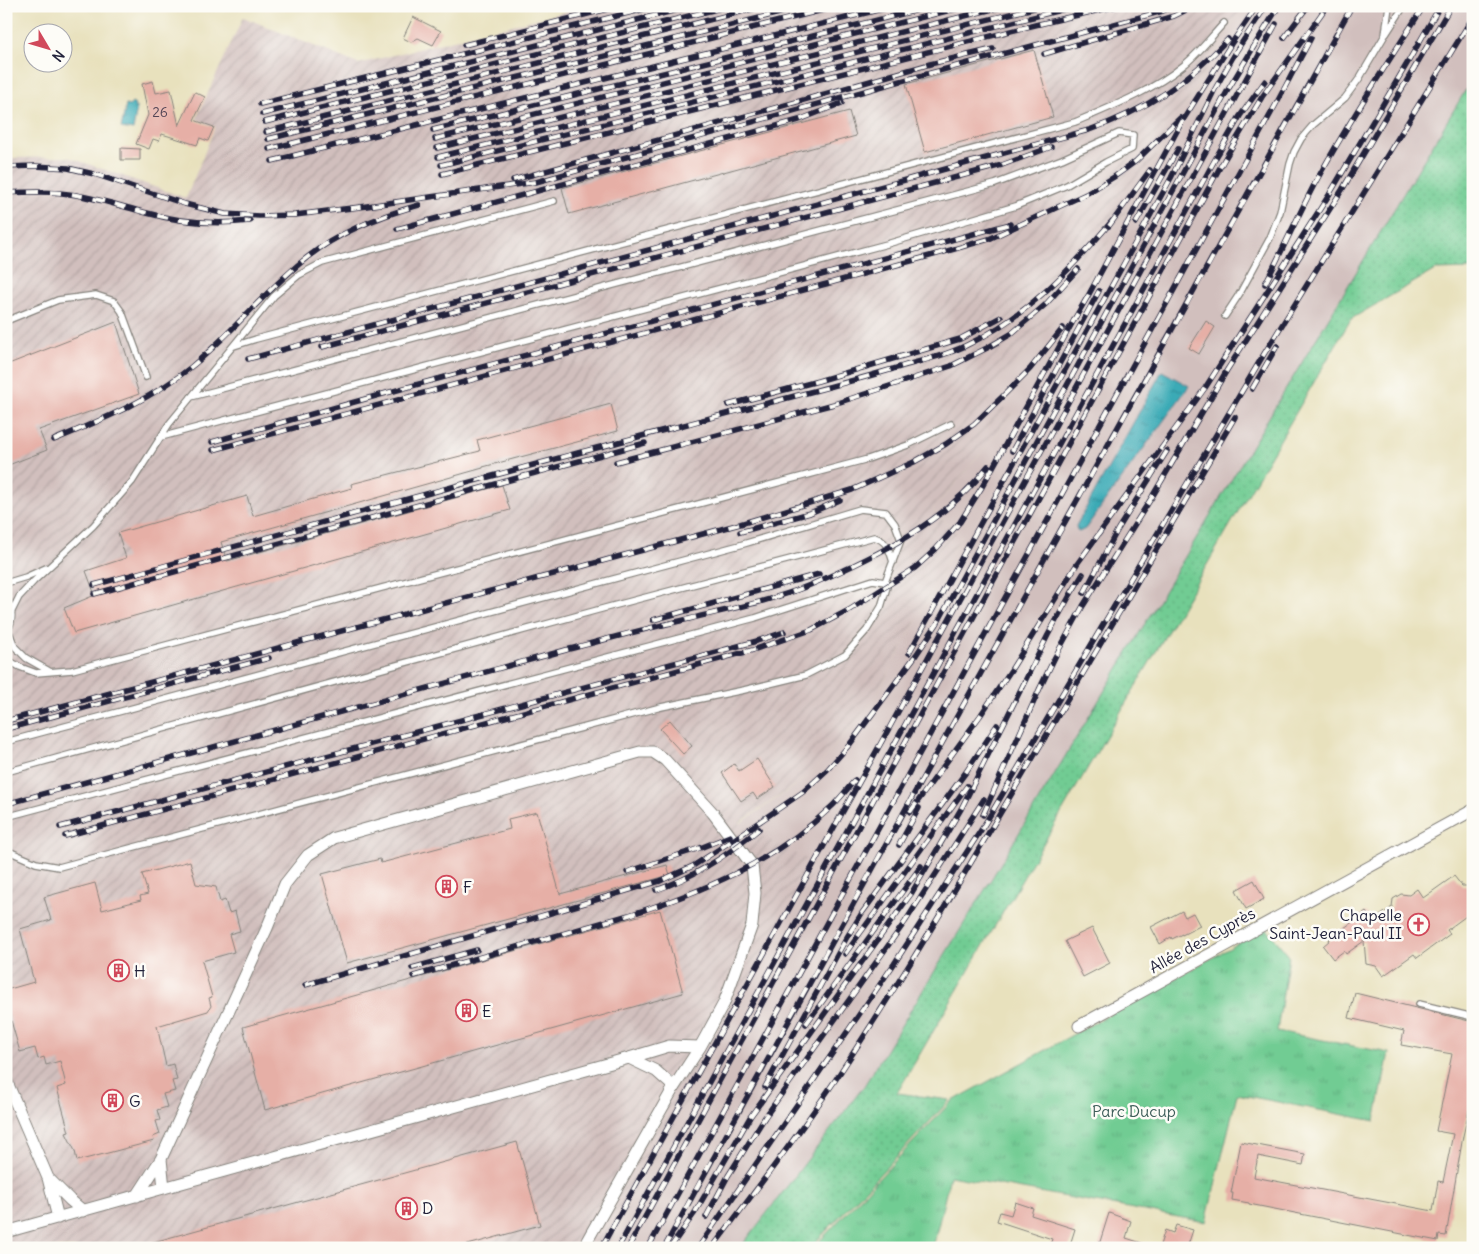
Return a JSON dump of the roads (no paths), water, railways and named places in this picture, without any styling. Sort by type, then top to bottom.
[{"type":"street","points":[[6,602],[8,607],[8,624]]},
{"type":"street","points":[[137,1196],[161,1159],[267,928],[284,884],[308,855],[334,838],[640,752],[653,752],[664,760],[713,813],[752,865],[755,893],[752,925],[724,1003],[700,1048],[674,1087],[584,1248]]},
{"type":"street","name":"Allée des Cyprès","points":[[1079,1026],[1473,810]]},
{"type":"street","points":[[6,1232],[669,1046],[700,1048]]},
{"type":"street","points":[[629,1058],[656,1071],[674,1087]]},
{"type":"street","points":[[6,1080],[48,1178],[58,1218]]},
{"type":"street","points":[[161,1159],[164,1188]]},
{"type":"street","points":[[48,1178],[83,1211]]},
{"type":"lane","points":[[1385,35],[1389,6]]},
{"type":"lane","points":[[1226,316],[1270,238],[1280,212],[1290,164],[1301,139],[1313,125],[1345,98],[1359,79],[1404,6]]},
{"type":"lane","points":[[234,346],[1075,122],[1113,106],[1155,84],[1184,65],[1224,23]]},
{"type":"lane","points":[[161,437],[887,244],[1016,206],[1067,185],[1132,149],[1133,134],[1119,133],[1062,159],[995,184],[191,398]]},
{"type":"lane","points":[[49,671],[26,658],[15,647],[8,624],[19,597],[93,526],[132,482],[169,424],[274,296],[299,275],[322,263],[554,201]]},
{"type":"lane","points":[[6,321],[58,300],[96,295],[114,302],[122,312],[146,377]]},
{"type":"lane","points":[[6,659],[36,673],[72,670],[868,459],[908,445],[951,424]]},
{"type":"lane","points":[[6,742],[740,545],[860,509],[886,512],[895,524],[901,540],[885,582],[887,587],[881,607],[868,630],[845,655],[806,676],[661,707],[59,867],[36,863],[6,850]]},
{"type":"lane","points":[[6,772],[874,536],[881,539],[888,547],[893,562]]},
{"type":"lane","points":[[6,583],[26,577],[50,566]]},
{"type":"lane","points":[[6,817],[755,618],[873,580],[885,582]]},
{"type":"lane","points":[[1419,1004],[1473,1016]]},
{"type":"water","points":[[132,103],[137,108],[133,130],[121,128],[126,105],[129,106]]},
{"type":"water","points":[[1162,371],[1189,386],[1085,529],[1077,531],[1076,526]]},
{"type":"railway","points":[[464,45],[620,6]]},
{"type":"railway","points":[[260,104],[657,6]]},
{"type":"railway","points":[[262,114],[693,6]]},
{"type":"railway","points":[[265,122],[729,6]]},
{"type":"railway","points":[[266,132],[764,6]]},
{"type":"railway","points":[[269,149],[839,6]]},
{"type":"railway","points":[[272,161],[894,6]]},
{"type":"railway","points":[[433,130],[934,6]]},
{"type":"railway","points":[[435,139],[967,6]]},
{"type":"railway","points":[[437,148],[1005,6]]},
{"type":"railway","points":[[438,157],[1042,6]]},
{"type":"railway","points":[[441,165],[1077,6]]},
{"type":"railway","points":[[442,174],[1117,6]]},
{"type":"railway","points":[[6,167],[68,168],[94,174],[185,204],[225,214],[259,216],[295,215],[360,207],[536,182],[1176,6]]},
{"type":"railway","points":[[1044,54],[1174,16],[1194,6]]},
{"type":"railway","points":[[65,836],[753,650],[811,630],[849,610],[915,568],[936,549],[960,522],[982,487],[1183,120],[1257,6]]},
{"type":"railway","points":[[909,653],[1171,178],[1215,89],[1237,50],[1266,6]]},
{"type":"railway","points":[[305,985],[660,881],[693,866],[733,840],[803,792],[827,770],[850,744],[937,624],[1229,88],[1279,6]]},
{"type":"railway","points":[[1284,38],[1308,6]]},
{"type":"railway","points":[[628,1248],[1224,160],[1262,97],[1327,6]]},
{"type":"railway","points":[[664,1248],[1352,6]]},
{"type":"railway","points":[[1265,284],[1327,162],[1424,6]]},
{"type":"railway","points":[[910,812],[1011,670],[1077,564],[1205,388],[1329,195],[1440,6]]},
{"type":"railway","points":[[983,815],[1040,688],[1083,606],[1152,497],[1227,370],[1342,190],[1451,6]]},
{"type":"railway","points":[[268,139],[796,9]]},
{"type":"railway","points":[[698,1248],[894,964],[983,827],[1264,354],[1473,17]]},
{"type":"railway","points":[[601,1248],[1276,24]]},
{"type":"railway","points":[[648,1248],[1311,38]]},
{"type":"railway","points":[[248,359],[1089,130],[1129,114],[1164,94],[1197,69],[1228,39]]},
{"type":"railway","points":[[513,180],[930,64],[993,49]]},
{"type":"railway","points":[[618,1248],[1218,154],[1240,116],[1265,81]]},
{"type":"railway","points":[[397,229],[799,120],[842,103]]},
{"type":"railway","points":[[213,450],[989,239],[1086,194],[1114,177],[1136,161],[1180,118]]},
{"type":"railway","points":[[322,347],[1002,165],[1051,147]]},
{"type":"railway","points":[[1136,223],[1178,149]]},
{"type":"railway","points":[[1109,226],[1150,170]]},
{"type":"railway","points":[[6,193],[50,192],[76,195],[183,220],[210,223],[250,221]]},
{"type":"railway","points":[[54,440],[125,408],[176,379],[221,340],[278,282],[321,247],[361,225],[419,205]]},
{"type":"railway","points":[[94,585],[533,465],[840,384],[952,351],[992,332],[1030,305],[1048,290],[1112,221]]},
{"type":"railway","points":[[212,442],[1010,224]]},
{"type":"railway","points":[[616,462],[834,404],[951,366],[1011,334],[1046,304],[1078,269]]},
{"type":"railway","points":[[1012,451],[1099,291]]},
{"type":"railway","points":[[728,405],[818,381],[960,339],[1001,317]]},
{"type":"railway","points":[[6,721],[740,524],[852,490],[914,462],[946,444],[974,424],[1030,369],[1063,328]]},
{"type":"railway","points":[[1252,389],[1277,346]]},
{"type":"railway","points":[[712,1248],[806,1122],[891,994],[1235,417]]},
{"type":"railway","points":[[94,594],[645,443]]},
{"type":"railway","points":[[1084,593],[1118,529],[1167,451]]},
{"type":"railway","points":[[6,804],[566,650],[796,591],[859,563],[907,536],[951,505],[988,466]]},
{"type":"railway","points":[[740,532],[810,513],[840,500]]},
{"type":"railway","points":[[653,620],[819,574]]},
{"type":"railway","points":[[670,1248],[694,1214],[750,1117],[911,894],[961,809],[1048,635],[1083,574]]},
{"type":"railway","points":[[60,827],[757,641],[784,632]]},
{"type":"railway","points":[[6,729],[269,658]]},
{"type":"railway","points":[[765,1087],[862,913],[966,772],[997,725]]},
{"type":"railway","points":[[414,976],[629,915],[710,885],[761,860],[785,844],[830,808],[855,780]]},
{"type":"railway","points":[[845,954],[967,786]]},
{"type":"railway","points":[[706,1217],[728,1176],[765,1117],[905,922],[984,799]]},
{"type":"railway","points":[[899,845],[919,808]]},
{"type":"railway","points":[[656,890],[698,872],[735,848],[759,829]]},
{"type":"railway","points":[[627,872],[730,836]]},
{"type":"railway","points":[[806,1024],[921,866]]},
{"type":"railway","points":[[412,968],[477,950]]},
{"type":"place","name":"F","points":[[447,887]]},
{"type":"place","name":"Chapelle Saint-Jean-Paul II","points":[[1418,924]]},
{"type":"place","name":"H","points":[[118,971]]},
{"type":"place","name":"E","points":[[466,1011]]},
{"type":"place","name":"G","points":[[113,1101]]},
{"type":"place","name":"D","points":[[406,1208]]},
{"type":"park label","name":"Parc Ducup","points":[[1134,1111]]}]
